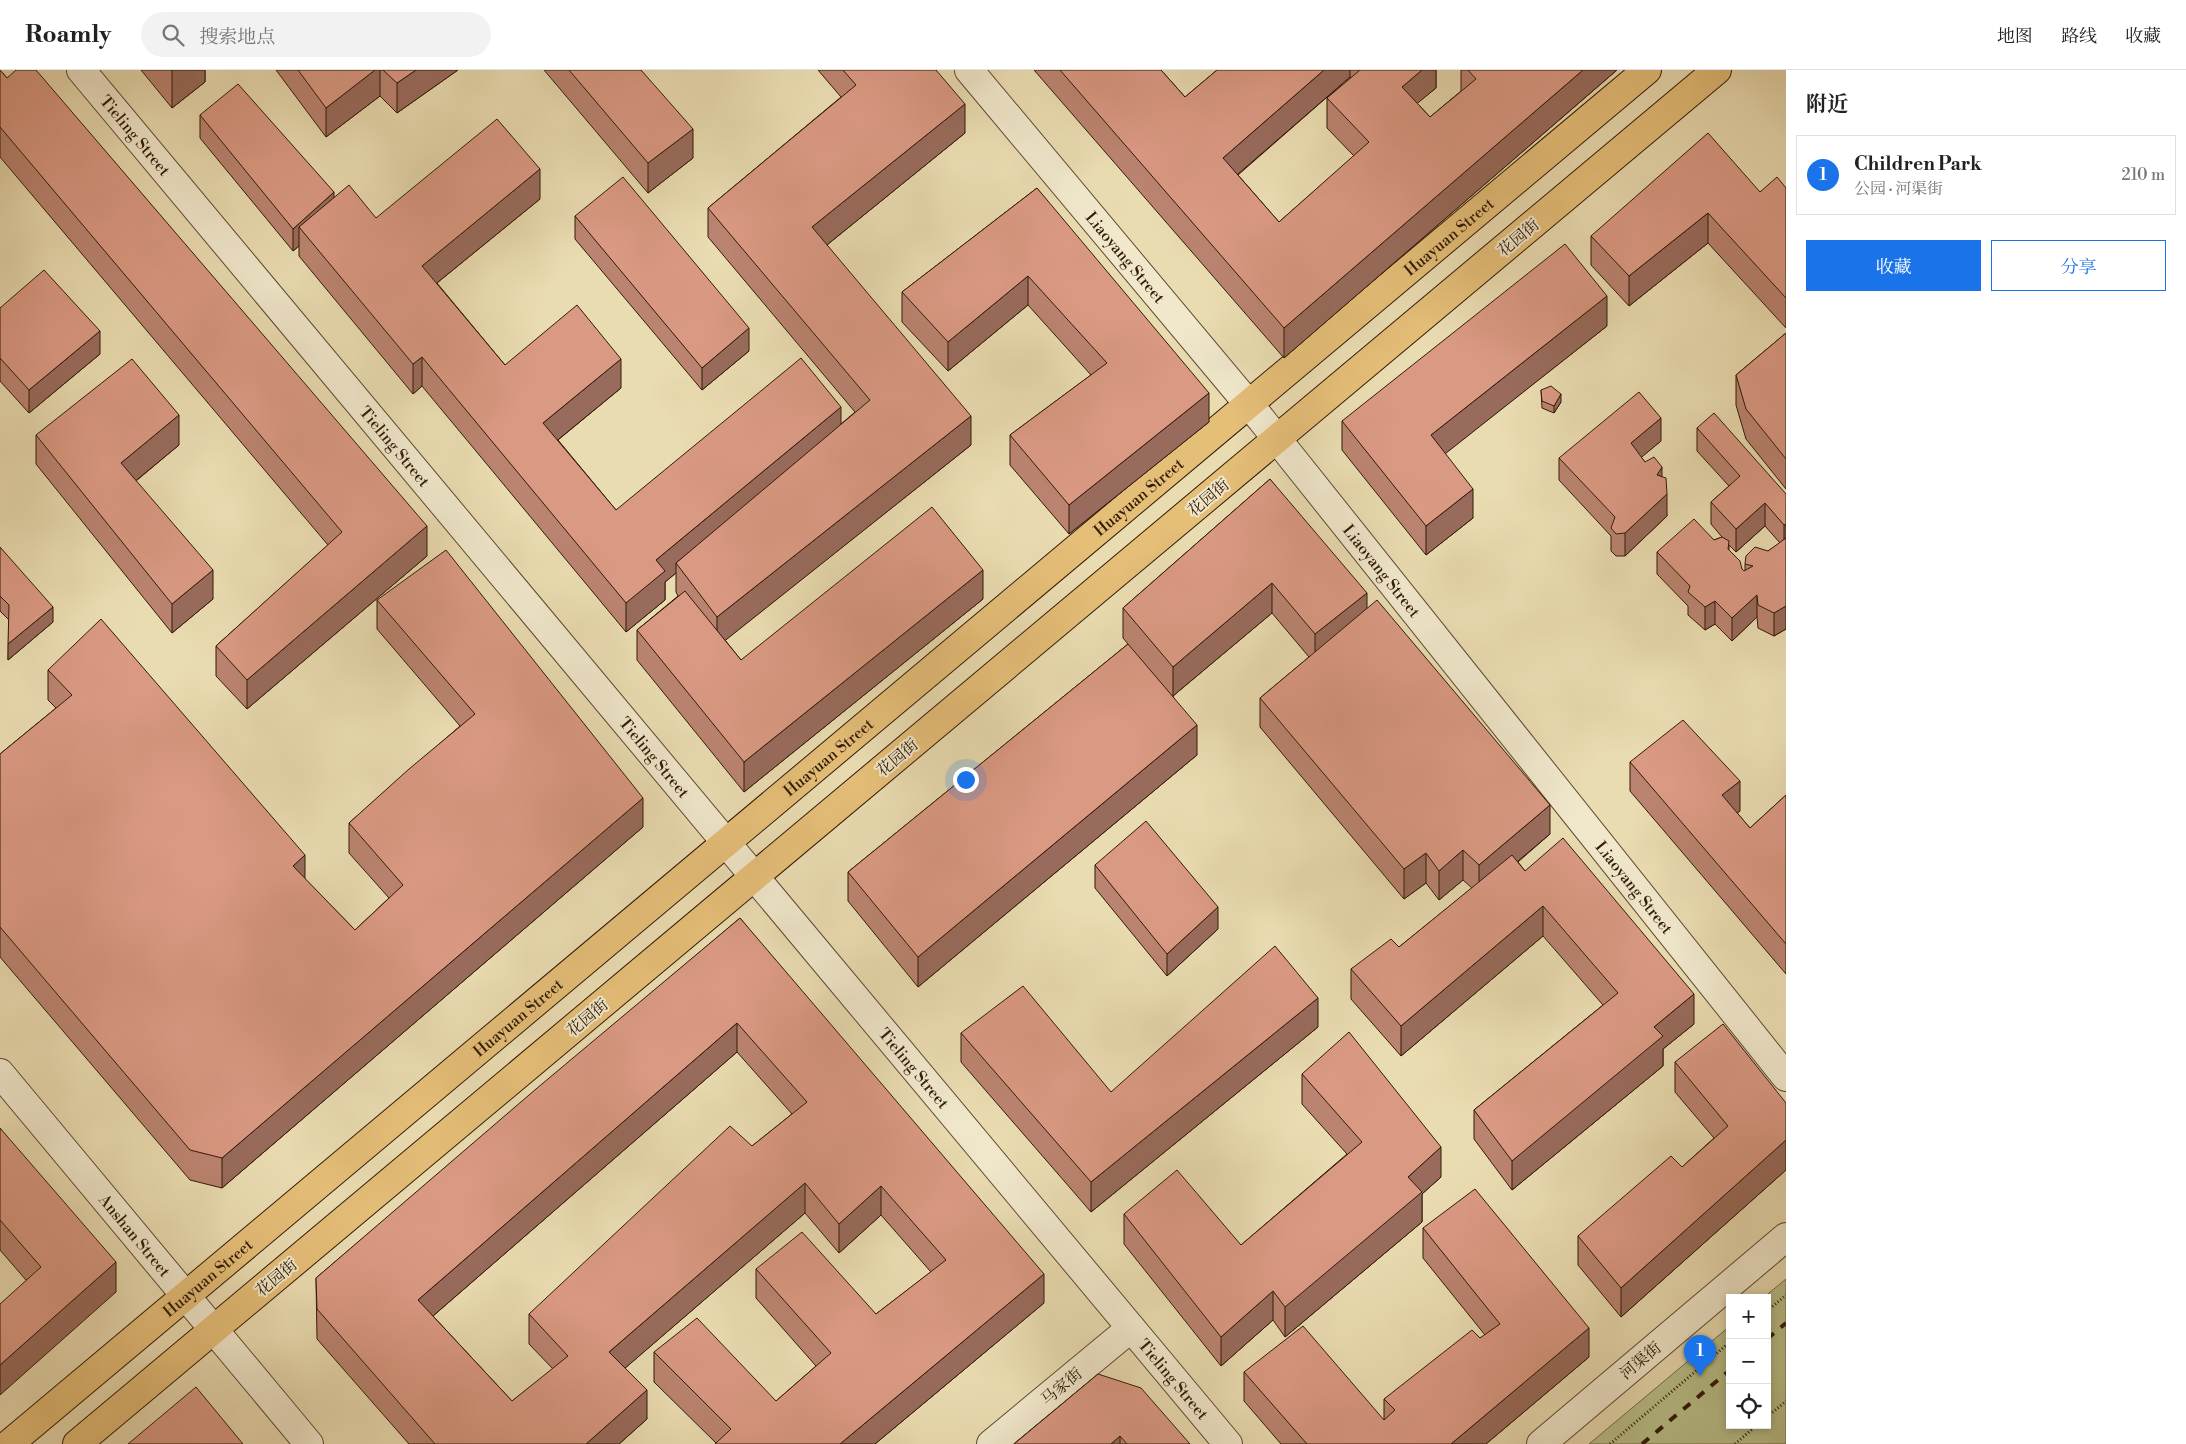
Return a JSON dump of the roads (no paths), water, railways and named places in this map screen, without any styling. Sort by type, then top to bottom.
[{"type":"main road","name":"Huayuan Street","points":[[9,1444],[1647,70]]},
{"type":"main road","name":"花园街","points":[[77,1444],[1717,70]]},
{"type":"street","name":"Tieling Street","points":[[81,70],[1228,1444]]},
{"type":"street","name":"Liaoyang Street","points":[[969,70],[1248,404],[1786,1077]]},
{"type":"street","name":"Anshan Street","points":[[0,1073],[309,1444]]},
{"type":"street","name":"河渠街","points":[[1541,1444],[1786,1237]]},
{"type":"street","name":"马家街","points":[[991,1444],[1132,1328]]},
{"type":"railway","points":[[1771,1336],[1786,1323]]},
{"type":"railway","points":[[1642,1444],[1726,1373]]},
{"type":"place","name":"Children Park","points":[[1700,1376]]}]
